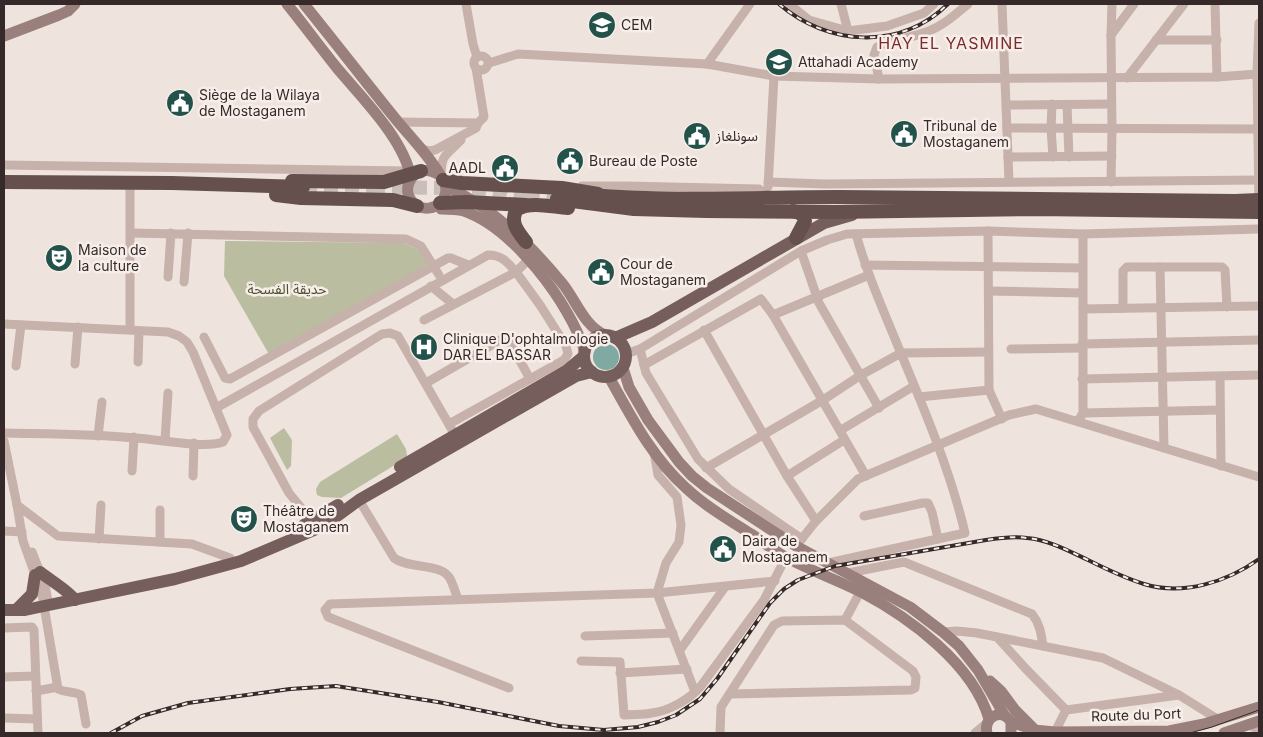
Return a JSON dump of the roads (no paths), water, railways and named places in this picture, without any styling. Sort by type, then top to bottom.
[{"type":"highway","points":[[225,189],[294,181],[384,182],[413,173]]},
{"type":"highway","points":[[442,179],[559,194],[616,197],[1259,200]]},
{"type":"highway","points":[[4,182],[172,183],[301,198],[393,200],[429,206],[476,202],[591,210],[866,212],[1038,209],[1259,212]]},
{"type":"highway","points":[[4,191],[303,189]]},
{"type":"highway","points":[[559,194],[634,209]]},
{"type":"highway","points":[[526,242],[515,226],[514,217],[517,209],[527,205]]},
{"type":"highway","points":[[792,211],[804,216],[805,221],[798,245]]},
{"type":"main road","points":[[4,30],[65,4]]},
{"type":"main road","points":[[4,36],[68,11],[75,4]]},
{"type":"main road","points":[[287,4],[388,130],[403,152],[413,173],[408,190],[412,202],[456,210],[478,218],[503,236],[529,260],[561,301],[579,333],[585,354],[585,362],[592,372],[600,376],[609,377],[623,368]]},
{"type":"main road","points":[[304,4],[420,148],[442,179],[446,192],[429,206]]},
{"type":"main road","points":[[413,173],[434,171],[442,179],[497,217],[526,242],[564,285],[593,328],[620,341],[626,353]]},
{"type":"main road","points":[[798,245],[822,212],[836,197]]},
{"type":"main road","points":[[73,598],[230,558],[259,548],[312,521],[452,430],[566,371],[585,354],[590,342],[599,336],[610,337],[652,322],[798,245],[824,223],[866,212]]},
{"type":"main road","points":[[652,322],[634,338],[626,353],[623,368],[629,387],[648,420],[679,462],[707,488],[799,542],[828,563],[910,607],[943,632],[959,646],[984,679],[1010,719]]},
{"type":"main road","points":[[4,605],[14,608],[73,598],[175,579],[241,561],[329,522],[359,500],[576,376],[592,372]]},
{"type":"main road","points":[[609,377],[631,418],[670,473],[697,497],[786,557],[860,592],[909,621],[945,653],[978,692],[988,725]]},
{"type":"main road","points":[[14,608],[32,594],[37,574],[52,582],[73,598]]},
{"type":"main road","name":"Route du Port","points":[[1010,719],[1034,730],[1055,732],[1169,730],[1192,727],[1259,707]]},
{"type":"main road","points":[[988,725],[996,715],[1034,730]]},
{"type":"main road","points":[[1224,733],[1256,726]]},
{"type":"street","points":[[420,148],[429,151],[464,135],[476,128],[478,123],[484,118],[474,62],[477,57],[466,4]]},
{"type":"street","points":[[707,64],[750,4]]},
{"type":"street","points":[[789,4],[809,20],[848,31],[887,26],[934,4]]},
{"type":"street","points":[[841,4],[848,31]]},
{"type":"street","points":[[879,80],[874,55],[877,47],[930,30],[949,20],[968,4]]},
{"type":"street","points":[[1002,4],[1009,182]]},
{"type":"street","points":[[1111,182],[1112,78],[1110,35],[1112,4]]},
{"type":"street","points":[[1110,35],[1134,4]]},
{"type":"street","points":[[1127,78],[1184,4]]},
{"type":"street","points":[[1216,4],[1217,77]]},
{"type":"street","points":[[1259,23],[1257,74],[1259,207]]},
{"type":"street","points":[[1156,40],[1217,40]]},
{"type":"street","points":[[476,68],[484,70],[489,63],[518,54],[707,64],[774,76],[879,80],[1217,77],[1257,74]]},
{"type":"street","points":[[477,57],[483,55],[489,63]]},
{"type":"street","points":[[768,198],[774,76]]},
{"type":"street","points":[[1052,104],[1053,157]]},
{"type":"street","points":[[1007,105],[1111,104]]},
{"type":"street","points":[[1067,105],[1069,157]]},
{"type":"street","points":[[398,122],[478,123]]},
{"type":"street","points":[[1007,128],[1258,129]]},
{"type":"street","points":[[442,179],[441,162],[443,158],[464,135]]},
{"type":"street","points":[[1008,157],[1112,156]]},
{"type":"street","points":[[4,165],[413,173]]},
{"type":"street","points":[[768,182],[825,184],[1258,180]]},
{"type":"street","points":[[559,194],[626,186],[760,189],[768,198]]},
{"type":"street","points":[[130,190],[135,330],[138,362]]},
{"type":"street","points":[[626,353],[640,349],[798,245],[847,234],[988,231],[1083,234],[1259,229]]},
{"type":"street","points":[[988,231],[989,390],[1002,418]]},
{"type":"street","points":[[131,233],[406,239],[421,246],[439,275]]},
{"type":"street","points":[[168,276],[172,233]]},
{"type":"street","points":[[184,282],[188,233]]},
{"type":"street","points":[[828,563],[965,534],[956,498],[938,446],[865,266],[856,234]]},
{"type":"street","points":[[1080,417],[1083,234]]},
{"type":"street","points":[[798,245],[817,296],[878,408]]},
{"type":"street","points":[[216,408],[488,255],[497,255],[504,258],[516,272],[540,305],[566,346],[568,354],[564,360],[530,379],[452,430],[398,336],[392,333],[386,333],[256,413],[252,419],[253,427],[289,493],[312,521]]},
{"type":"street","points":[[204,337],[225,378],[230,379],[448,258],[468,265]]},
{"type":"street","points":[[424,320],[516,272],[529,260]]},
{"type":"street","points":[[865,266],[1082,268]]},
{"type":"street","points":[[1123,308],[1123,271],[1125,268],[1160,267],[1224,268],[1227,306]]},
{"type":"street","points":[[1160,267],[1164,448]]},
{"type":"street","points":[[773,315],[869,275]]},
{"type":"street","points":[[431,286],[453,304]]},
{"type":"street","points":[[989,291],[1082,293]]},
{"type":"street","points":[[644,365],[761,299],[773,315],[866,476]]},
{"type":"street","points":[[1083,309],[1259,306]]},
{"type":"street","points":[[4,324],[168,332],[179,336],[186,342],[192,352],[226,430],[226,439],[218,444],[134,437],[4,433]]},
{"type":"street","points":[[16,366],[21,325]]},
{"type":"street","points":[[75,364],[78,327]]},
{"type":"street","points":[[704,330],[816,522]]},
{"type":"street","points":[[426,383],[502,339],[508,339],[530,379]]},
{"type":"street","points":[[1011,349],[1259,340]]},
{"type":"street","points":[[640,349],[646,373],[692,452],[729,489],[799,542],[858,479],[1002,418],[1036,409],[1080,417],[1164,448],[1259,477]]},
{"type":"street","points":[[706,468],[823,400],[860,375],[901,354],[988,352]]},
{"type":"street","points":[[1082,379],[1259,375]]},
{"type":"street","points":[[1220,377],[1221,466]]},
{"type":"street","points":[[841,430],[914,386]]},
{"type":"street","points":[[919,397],[989,390]]},
{"type":"street","points":[[165,440],[168,393]]},
{"type":"street","points":[[98,436],[102,402]]},
{"type":"street","points":[[1080,417],[1163,411],[1220,410]]},
{"type":"street","points":[[132,471],[134,437]]},
{"type":"street","points":[[788,476],[844,440]]},
{"type":"street","points":[[4,441],[7,476],[17,505],[23,542],[37,574],[46,603],[58,689],[64,692],[76,692],[81,695],[86,724]]},
{"type":"street","points":[[193,476],[194,443]]},
{"type":"street","points":[[654,452],[658,475],[677,497],[681,525],[679,542],[666,563],[658,593],[696,692]]},
{"type":"street","points":[[359,500],[387,550],[394,558],[400,563],[445,572],[458,598]]},
{"type":"street","points":[[864,516],[928,503],[938,539]]},
{"type":"street","points":[[17,505],[58,536],[192,544],[230,558]]},
{"type":"street","points":[[99,538],[101,505]]},
{"type":"street","points":[[160,510],[160,542]]},
{"type":"street","points":[[4,531],[22,532]]},
{"type":"street","points":[[581,662],[620,662],[624,715],[652,713],[666,709],[696,692],[764,600],[786,557]]},
{"type":"street","points":[[848,573],[904,562],[1032,614],[1041,630],[1043,646]]},
{"type":"street","points":[[509,688],[328,617],[326,610],[330,604],[458,598],[658,593],[774,581]]},
{"type":"street","points":[[680,650],[724,587]]},
{"type":"street","points":[[845,620],[860,592]]},
{"type":"street","points":[[720,733],[720,706],[728,694],[774,625],[782,620],[845,620],[913,671],[916,677],[915,688],[911,690],[728,694]]},
{"type":"street","points":[[4,628],[32,626],[34,630],[38,733]]},
{"type":"street","points":[[943,632],[963,632],[997,637],[1103,658],[1179,695],[1219,720]]},
{"type":"street","points":[[585,636],[673,633]]},
{"type":"street","points":[[997,637],[1026,670],[1066,710]]},
{"type":"street","points":[[620,673],[687,669]]},
{"type":"street","points":[[4,677],[35,676]]},
{"type":"street","points":[[36,690],[58,687]]},
{"type":"street","points":[[1066,710],[1179,695]]},
{"type":"street","points":[[1055,732],[1066,710]]},
{"type":"street","points":[[4,718],[37,718]]},
{"type":"street","points":[[975,733],[988,725]]},
{"type":"water","points":[[606,344],[615,348],[619,357],[615,366],[606,370],[597,366],[593,357],[597,348]]},
{"type":"tunnel","points":[[371,187],[457,188]]},
{"type":"tunnel","points":[[303,190],[380,190]]},
{"type":"tunnel","points":[[451,191],[481,191],[534,197]]},
{"type":"tunnel","points":[[526,192],[558,196]]},
{"type":"tram line","points":[[1190,733],[1259,710]]},
{"type":"railway","points":[[779,4],[798,18],[819,28],[841,35],[864,37],[886,36],[908,30],[929,19],[948,4]]},
{"type":"railway","points":[[111,733],[142,716],[188,703],[290,689],[336,686],[438,702],[559,726],[604,730],[638,727],[676,715],[700,699],[717,679],[770,603],[784,589],[798,580],[835,566],[986,540],[1022,537],[1059,546],[1137,582],[1174,588],[1204,585],[1219,580],[1259,559]]},
{"type":"place","name":"CEM","points":[[602,25]]},
{"type":"place","name":"Attahadi Academy","points":[[779,62]]},
{"type":"place","name":"Siège de la Wilaya de Mostaganem","points":[[180,103]]},
{"type":"place","name":"Tribunal de Mostaganem","points":[[904,134]]},
{"type":"place","name":"سونلغاز","points":[[697,136]]},
{"type":"place","name":"Bureau de Poste","points":[[570,161]]},
{"type":"place","name":"AADL","points":[[505,168]]},
{"type":"place","name":"Maison de la culture","points":[[59,258]]},
{"type":"place","name":"Cour de Mostaganem","points":[[601,272]]},
{"type":"place","name":"Clinique D'ophtalmologie DAR EL BASSAR","points":[[424,347]]},
{"type":"place","name":"Théâtre de Mostaganem","points":[[244,519]]},
{"type":"place","name":"Daira de Mostaganem","points":[[723,549]]},
{"type":"district","name":"HAY EL YASMINE","points":[[951,43]]},
{"type":"park label","name":"حديقة الفسحة","points":[[287,289]]}]
